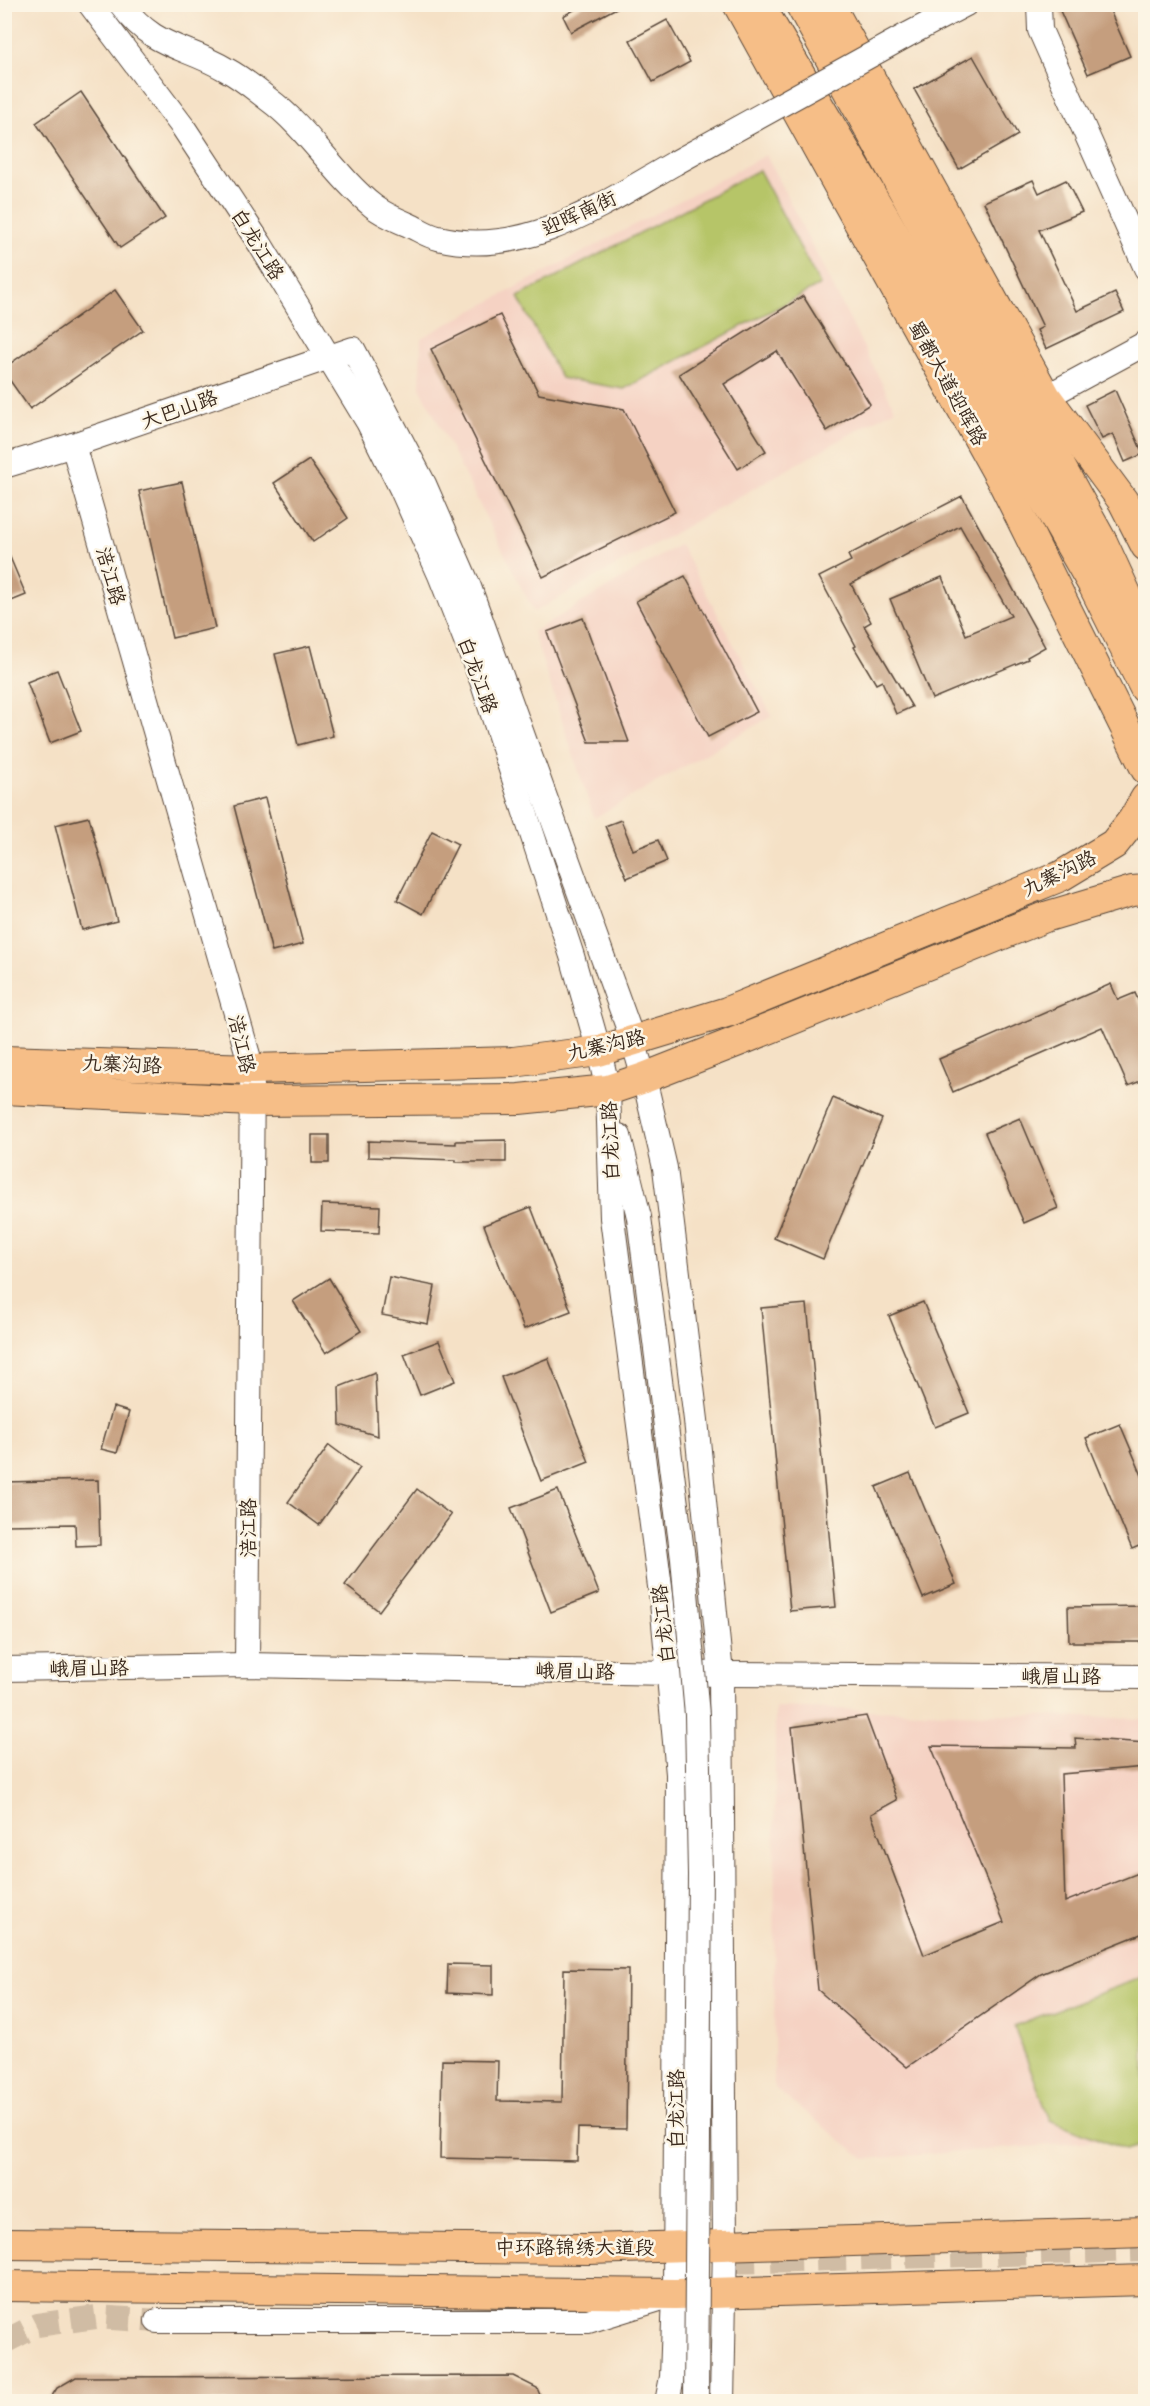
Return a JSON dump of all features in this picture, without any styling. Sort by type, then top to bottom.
[{"type":"highway","name":"蜀都大道迎晖路","points":[[757,4],[973,371],[1095,585],[1146,687]]},
{"type":"highway","points":[[802,4],[1101,543],[1146,639]]},
{"type":"main road","name":"蜀都大道迎晖路","points":[[738,4],[1005,486],[1146,769]]},
{"type":"main road","points":[[829,4],[1046,397],[1123,501],[1146,546]]},
{"type":"main road","name":"九寨沟路","points":[[4,1060],[252,1069],[513,1062],[599,1051],[727,1012],[1061,876],[1114,844],[1133,820],[1146,798]]},
{"type":"main road","name":"九寨沟路","points":[[4,1089],[251,1101],[519,1099],[608,1090],[645,1078],[1045,917],[1132,891],[1146,890]]},
{"type":"main road","name":"中环路锦绣大道段","points":[[4,2244],[589,2249],[1146,2232]]},
{"type":"main road","points":[[4,2286],[675,2294],[1146,2280]]},
{"type":"street","name":"白龙江路","points":[[90,4],[183,127],[260,244],[368,422],[445,586],[482,681],[572,956],[599,1051],[608,1090],[612,1218],[662,1602],[678,1774],[675,2294],[672,2378],[667,2402]]},
{"type":"street","name":"迎晖南街","points":[[121,4],[131,18],[164,44],[227,69],[271,100],[374,206],[437,238],[479,242],[537,234],[588,212],[966,4]]},
{"type":"street","points":[[1039,4],[1040,30],[1146,268]]},
{"type":"street","points":[[1046,397],[1146,343]]},
{"type":"street","name":"白龙江路","points":[[353,350],[424,484],[469,587],[633,1041],[645,1078],[665,1168],[696,1420],[721,1674],[725,2244],[722,2402]]},
{"type":"street","name":"大巴山路","points":[[4,466],[73,445],[353,350]]},
{"type":"street","name":"涪江路","points":[[73,445],[252,1069],[247,1665]]},
{"type":"street","points":[[608,1090],[639,1217],[683,1559],[697,1715],[700,1887],[696,2402]]},
{"type":"street","name":"峨眉山路","points":[[4,1669],[247,1665],[721,1674],[1146,1677]]},
{"type":"street","points":[[157,2321],[588,2321],[675,2294]]},
{"type":"street","points":[[672,2378],[673,2402]]},
{"type":"shaded area","points":[[766,155],[895,409],[534,612],[420,387],[421,338]]},
{"type":"shaded area","points":[[680,544],[772,716],[594,818],[533,632]]},
{"type":"shaded area","points":[[775,1707],[1145,1719],[1145,2135],[1052,2145],[865,2159],[774,2088]]},
{"type":"green space","points":[[759,170],[820,285],[624,389],[561,378],[518,297]]},
{"type":"green space","points":[[1145,1976],[1145,2144],[1126,2150],[1050,2120],[1014,2026]]},
{"type":"building","points":[[585,4],[624,4],[571,32],[563,16]]},
{"type":"building","points":[[1057,4],[1107,4],[1130,56],[1088,74]]},
{"type":"building","points":[[667,20],[690,62],[653,82],[630,40]]},
{"type":"building","points":[[973,56],[1018,135],[959,169],[914,89]]},
{"type":"building","points":[[81,92],[165,218],[120,248],[36,123]]},
{"type":"building","points":[[1033,180],[1039,193],[1066,180],[1082,212],[1039,230],[1077,311],[1115,293],[1124,312],[1046,349],[1037,330],[1043,327],[984,202]]},
{"type":"building","points":[[115,290],[143,330],[30,409],[4,372],[4,368]]},
{"type":"building","points":[[803,296],[870,404],[827,431],[777,351],[724,384],[766,451],[738,469],[679,374]]},
{"type":"building","points":[[500,315],[539,394],[624,409],[675,512],[543,577],[431,349]]},
{"type":"building","points":[[1115,390],[1143,454],[1125,462],[1113,434],[1102,439],[1085,405]]},
{"type":"building","points":[[309,460],[348,518],[313,542],[274,483]]},
{"type":"building","points":[[182,482],[215,628],[172,638],[139,491]]},
{"type":"building","points":[[962,496],[1045,647],[1027,657],[1028,659],[932,699],[890,599],[942,577],[966,635],[1011,616],[960,526],[851,584],[871,622],[864,626],[912,707],[896,714],[882,681],[876,684],[854,647],[856,646],[819,577],[851,561],[848,555]]},
{"type":"building","points":[[4,543],[26,595],[4,604]]},
{"type":"building","points":[[685,576],[757,712],[708,737],[636,601]]},
{"type":"building","points":[[583,618],[629,742],[589,742],[547,632]]},
{"type":"building","points":[[310,646],[333,736],[298,745],[275,654]]},
{"type":"building","points":[[57,670],[81,731],[50,743],[27,682]]},
{"type":"building","points":[[265,798],[303,944],[272,952],[234,806]]},
{"type":"building","points":[[89,817],[117,921],[82,930],[55,825]]},
{"type":"building","points":[[621,820],[633,850],[658,840],[667,861],[627,878],[605,826]]},
{"type":"building","points":[[432,831],[458,844],[423,914],[397,900]]},
{"type":"building","points":[[1111,984],[1118,1000],[1135,993],[1146,1018],[1146,1079],[1128,1086],[1102,1027],[953,1092],[939,1059]]},
{"type":"building","points":[[833,1098],[882,1119],[823,1259],[774,1238]]},
{"type":"building","points":[[1020,1118],[1058,1208],[1024,1223],[985,1133]]},
{"type":"building","points":[[312,1135],[329,1135],[329,1163],[312,1163]]},
{"type":"building","points":[[506,1140],[506,1162],[456,1162],[456,1160],[368,1157],[368,1141],[456,1144],[456,1141]]},
{"type":"building","points":[[322,1204],[380,1206],[379,1233],[321,1231]]},
{"type":"building","points":[[531,1207],[571,1311],[524,1329],[484,1225]]},
{"type":"building","points":[[389,1277],[435,1286],[428,1324],[382,1315]]},
{"type":"building","points":[[329,1278],[361,1331],[326,1353],[293,1301]]},
{"type":"building","points":[[923,1302],[969,1413],[935,1427],[889,1316]]},
{"type":"building","points":[[807,1304],[836,1607],[790,1611],[761,1308]]},
{"type":"building","points":[[439,1341],[455,1381],[420,1395],[404,1354]]},
{"type":"building","points":[[548,1358],[589,1462],[541,1481],[501,1377]]},
{"type":"building","points":[[375,1373],[378,1436],[340,1425],[339,1387]]},
{"type":"building","points":[[113,1407],[129,1412],[117,1453],[101,1449]]},
{"type":"building","points":[[1120,1424],[1146,1485],[1146,1543],[1132,1549],[1086,1438]]},
{"type":"building","points":[[329,1445],[360,1468],[319,1525],[288,1502]]},
{"type":"building","points":[[910,1473],[956,1584],[923,1598],[876,1487]]},
{"type":"building","points":[[98,1480],[100,1545],[76,1546],[75,1524],[4,1525],[4,1482]]},
{"type":"building","points":[[417,1489],[451,1515],[379,1611],[345,1585]]},
{"type":"building","points":[[558,1490],[599,1593],[551,1612],[511,1508]]},
{"type":"building","points":[[1146,1606],[1146,1642],[1069,1642],[1068,1607]]},
{"type":"building","points":[[866,1716],[897,1800],[871,1814],[924,1955],[1004,1922],[931,1746],[1076,1748],[1075,1738],[1146,1743],[1146,1767],[1061,1774],[1065,1902],[1146,1870],[1146,1932],[1041,1974],[907,2067],[818,1990],[792,1727]]},
{"type":"building","points":[[448,1964],[493,1965],[493,1995],[447,1993]]},
{"type":"building","points":[[564,1969],[628,1970],[626,2129],[578,2128],[577,2161],[440,2158],[442,2060],[498,2061],[497,2101],[562,2102]]},
{"type":"building","points":[[513,2376],[537,2388],[543,2402],[48,2402],[57,2388],[76,2377]]},
{"type":"tunnel","points":[[726,2259],[1146,2247]]},
{"type":"tunnel","points":[[4,2342],[37,2325],[96,2317],[157,2321]]}]
